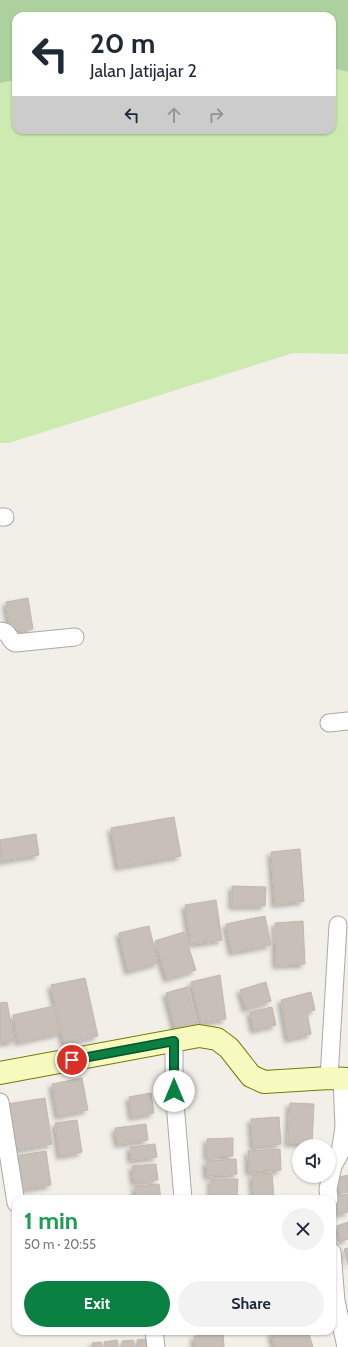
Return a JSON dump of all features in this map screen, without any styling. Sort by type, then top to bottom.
[{"type":"street","points":[[0,631],[5,631],[12,642],[15,643],[75,637]]},
{"type":"street","points":[[329,723],[348,720]]},
{"type":"street","points":[[329,1195],[328,1189],[333,1166],[340,1152],[344,1127],[340,1078],[338,925]]},
{"type":"street","points":[[0,1073],[199,1036],[218,1039],[229,1048],[251,1076],[264,1082],[340,1078]]},
{"type":"street","points":[[174,1041],[174,1091],[183,1195]]},
{"type":"street","points":[[0,1102],[15,1195]]},
{"type":"street","points":[[336,1301],[346,1347]]},
{"type":"street","points":[[154,1335],[156,1347]]},
{"type":"green space","points":[[0,0],[348,0],[348,72],[336,69],[336,12],[12,12],[12,81],[0,83]]},
{"type":"green space","points":[[336,69],[348,72],[348,354],[293,353],[9,443],[0,443],[0,83],[12,81],[12,134],[336,134]]},
{"type":"building","points":[[28,598],[33,629],[11,633],[6,602]]},
{"type":"building","points":[[174,817],[181,856],[118,867],[111,828]]},
{"type":"building","points":[[36,834],[39,855],[1,861],[0,840]]},
{"type":"building","points":[[300,849],[304,901],[275,904],[271,852]]},
{"type":"building","points":[[232,886],[266,887],[265,906],[232,906]]},
{"type":"building","points":[[216,900],[222,940],[191,944],[185,905]]},
{"type":"building","points":[[265,916],[271,945],[232,952],[226,924]]},
{"type":"building","points":[[303,921],[305,964],[276,965],[275,923]]},
{"type":"building","points":[[149,926],[158,963],[128,971],[119,933]]},
{"type":"building","points":[[184,932],[196,970],[167,979],[155,941]]},
{"type":"building","points":[[220,975],[226,1019],[201,1023],[191,982]]},
{"type":"building","points":[[85,978],[98,1036],[64,1043],[51,985]]},
{"type":"building","points":[[266,982],[271,1001],[246,1009],[240,990]]},
{"type":"building","points":[[187,987],[197,1025],[176,1031],[166,993]]},
{"type":"building","points":[[311,992],[315,1010],[307,1012],[311,1034],[288,1039],[281,1000]]},
{"type":"building","points":[[7,1002],[14,1041],[0,1043],[0,1003]]},
{"type":"building","points":[[54,1006],[60,1033],[18,1042],[13,1015]]},
{"type":"building","points":[[272,1007],[276,1025],[254,1030],[250,1012]]},
{"type":"building","points":[[82,1078],[88,1110],[58,1116],[52,1084]]},
{"type":"building","points":[[151,1093],[154,1113],[132,1117],[129,1097]]},
{"type":"building","points":[[45,1098],[52,1144],[15,1150],[7,1104]]},
{"type":"building","points":[[290,1103],[314,1104],[312,1139],[292,1139],[292,1143],[288,1143]]},
{"type":"building","points":[[279,1117],[281,1144],[253,1147],[251,1119]]},
{"type":"building","points":[[77,1120],[82,1152],[60,1156],[55,1123]]},
{"type":"building","points":[[146,1124],[148,1140],[118,1144],[115,1128]]},
{"type":"building","points":[[233,1138],[233,1156],[207,1157],[207,1139]]},
{"type":"building","points":[[155,1144],[157,1157],[131,1160],[130,1147]]},
{"type":"building","points":[[280,1149],[281,1170],[249,1172],[248,1151]]},
{"type":"building","points":[[46,1151],[51,1185],[19,1190],[14,1156]]},
{"type":"building","points":[[236,1159],[237,1174],[207,1176],[206,1161]]},
{"type":"building","points":[[156,1164],[158,1180],[134,1182],[132,1166]]},
{"type":"building","points":[[272,1173],[274,1195],[254,1195],[252,1175]]},
{"type":"building","points":[[348,1175],[348,1192],[340,1193],[336,1178]]},
{"type":"building","points":[[211,1179],[238,1179],[237,1195],[211,1195]]},
{"type":"building","points":[[159,1184],[160,1195],[136,1195],[135,1186]]},
{"type":"building","points":[[348,1194],[348,1212],[339,1214],[336,1197]]},
{"type":"building","points":[[348,1222],[348,1239],[341,1241],[337,1226]]},
{"type":"building","points":[[348,1248],[348,1265],[344,1249]]},
{"type":"building","points":[[223,1335],[224,1347],[195,1347],[194,1336]]},
{"type":"building","points":[[272,1335],[309,1335],[313,1347],[275,1347]]},
{"type":"building","points":[[146,1339],[147,1347],[138,1347],[137,1340]]},
{"type":"building","points":[[117,1340],[118,1347],[105,1347],[104,1342]]},
{"type":"building","points":[[133,1340],[134,1347],[123,1347],[122,1341]]},
{"type":"building","points":[[101,1342],[102,1347],[92,1347],[92,1343]]},
{"type":"route","points":[[72,1060],[174,1041],[174,1091]]}]
